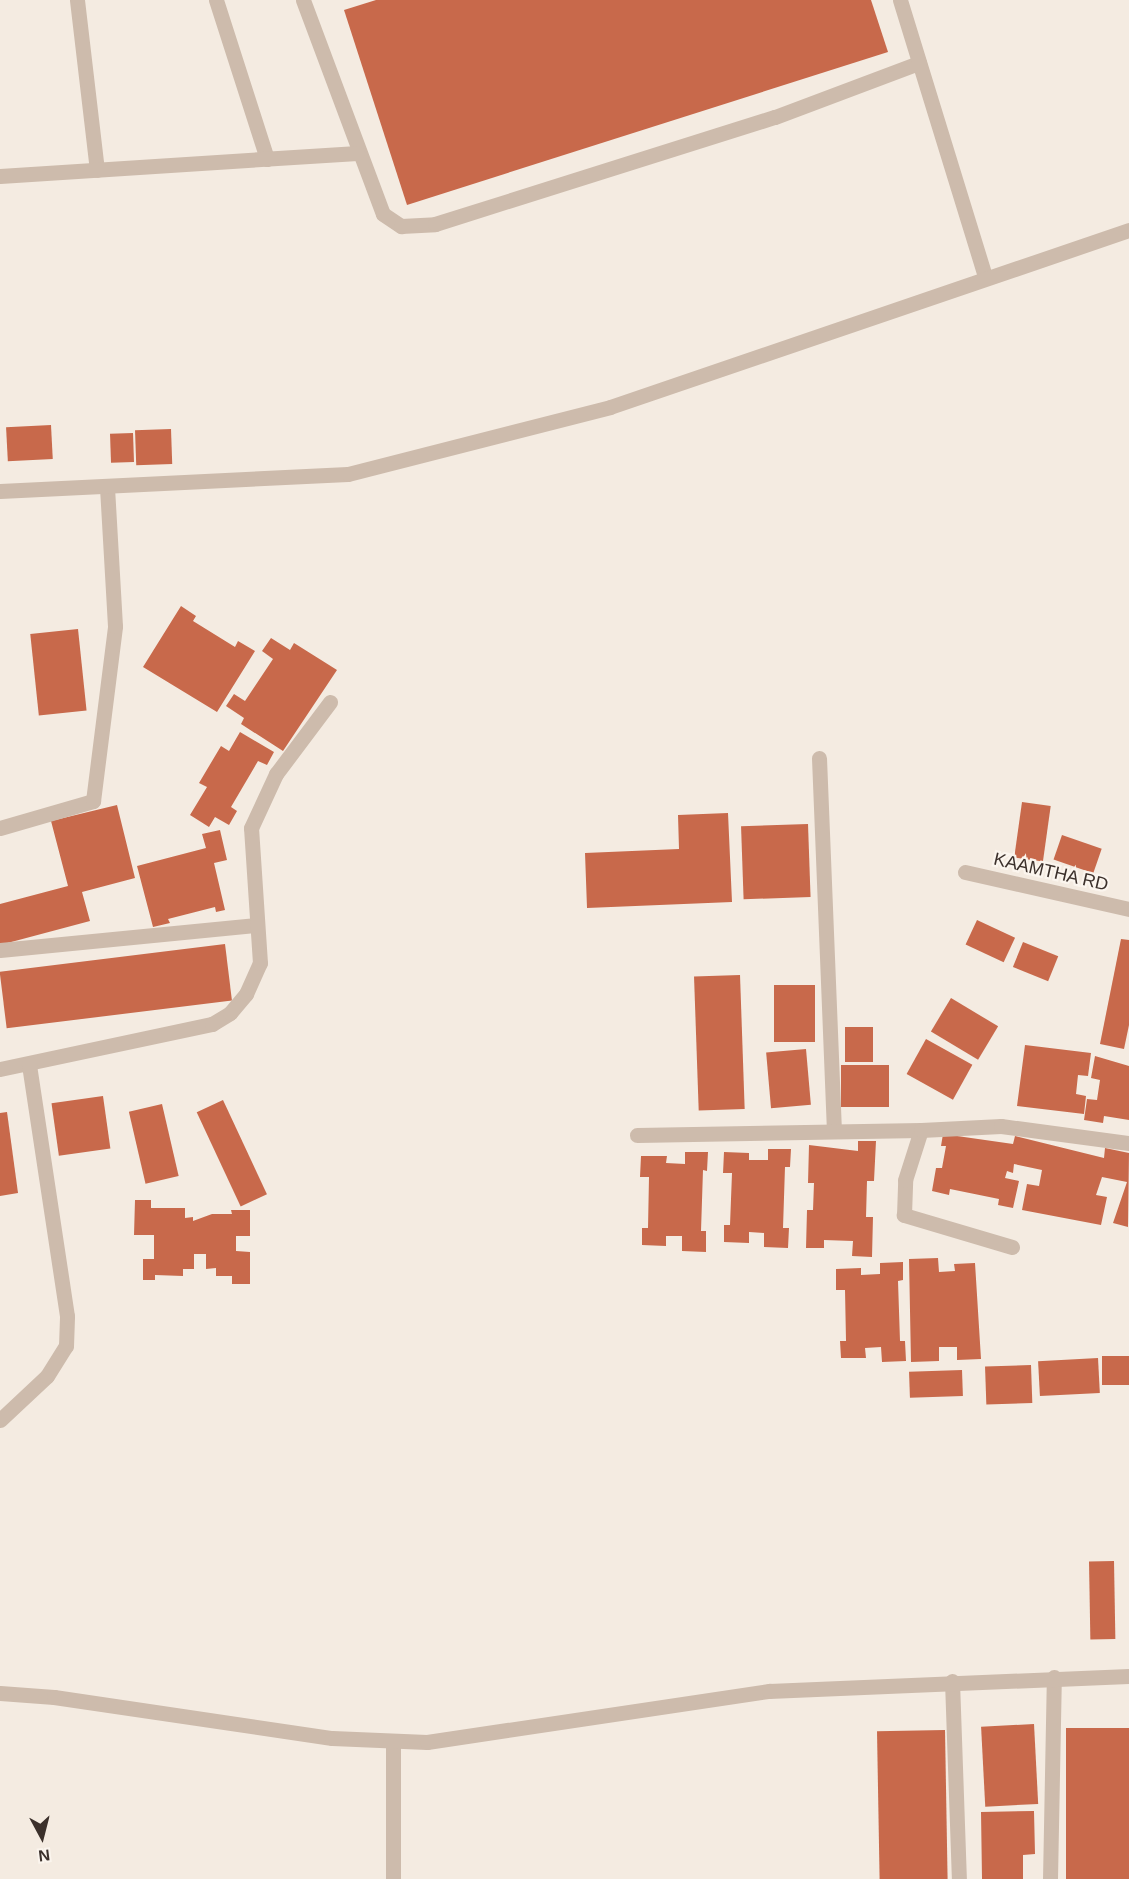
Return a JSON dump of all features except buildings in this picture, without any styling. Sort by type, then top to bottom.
[{"type":"street","points":[[77,0],[97,170]]},
{"type":"street","points":[[216,0],[267,159]]},
{"type":"street","points":[[303,0],[357,153],[383,214],[401,226],[435,224],[775,117],[919,63]]},
{"type":"street","points":[[900,0],[986,277]]},
{"type":"street","points":[[0,176],[357,153]]},
{"type":"street","points":[[0,491],[107,488],[348,474],[610,407],[1129,230]]},
{"type":"street","points":[[0,828],[93,801],[115,626],[107,488]]},
{"type":"street","points":[[0,1069],[212,1024],[246,994],[260,963],[250,828],[276,774],[330,702]]},
{"type":"street","points":[[819,759],[834,1131]]},
{"type":"street","name":"KAAMTHA RD","points":[[965,872],[1129,909]]},
{"type":"street","points":[[0,950],[257,926]]},
{"type":"street","points":[[0,1420],[47,1376],[66,1346],[68,1316],[29,1064]]},
{"type":"street","points":[[637,1135],[921,1130],[1001,1126],[1129,1143]]},
{"type":"street","points":[[921,1130],[905,1180],[904,1215],[1012,1247]]},
{"type":"street","points":[[0,1693],[54,1697],[332,1738],[427,1742],[769,1691],[952,1681],[1129,1676]]},
{"type":"street","points":[[1050,1879],[1054,1677]]},
{"type":"street","points":[[952,1681],[959,1879]]},
{"type":"street","points":[[393,1741],[393,1879]]}]
